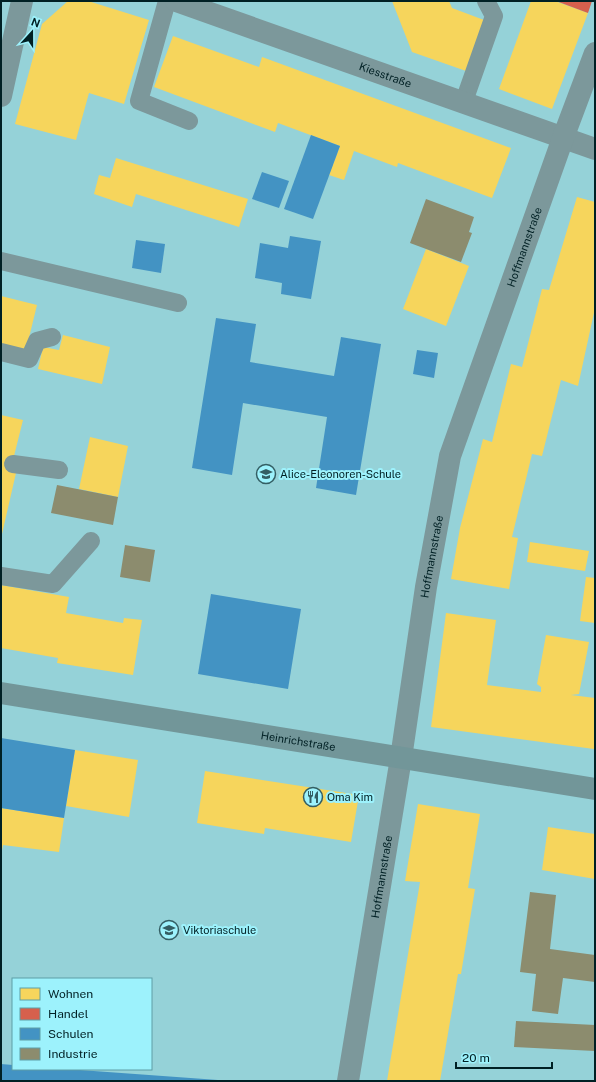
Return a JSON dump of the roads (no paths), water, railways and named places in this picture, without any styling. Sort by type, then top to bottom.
[{"type":"main road","name":"Heinrichstraße","points":[[1,693],[595,789]]},
{"type":"street","points":[[1,96],[22,1]]},
{"type":"street","name":"Kiesstraße","points":[[176,1],[463,104],[595,149]]},
{"type":"street","name":"Hoffmannstraße","points":[[348,1081],[426,587],[450,456],[562,138],[595,53]]},
{"type":"lane","points":[[167,1],[140,101],[189,121]]},
{"type":"lane","points":[[463,104],[494,16],[486,1]]},
{"type":"lane","points":[[1,261],[178,303]]},
{"type":"lane","points":[[1,352],[29,359],[38,341],[52,338]]},
{"type":"lane","points":[[13,464],[60,470]]},
{"type":"lane","points":[[1,576],[53,584],[91,541]]},
{"type":"place","name":"Alice-Eleonoren-Schule","points":[[266,474]]},
{"type":"place","name":"Oma Kim","points":[[313,797]]},
{"type":"place","name":"Viktoriaschule","points":[[169,930]]}]
